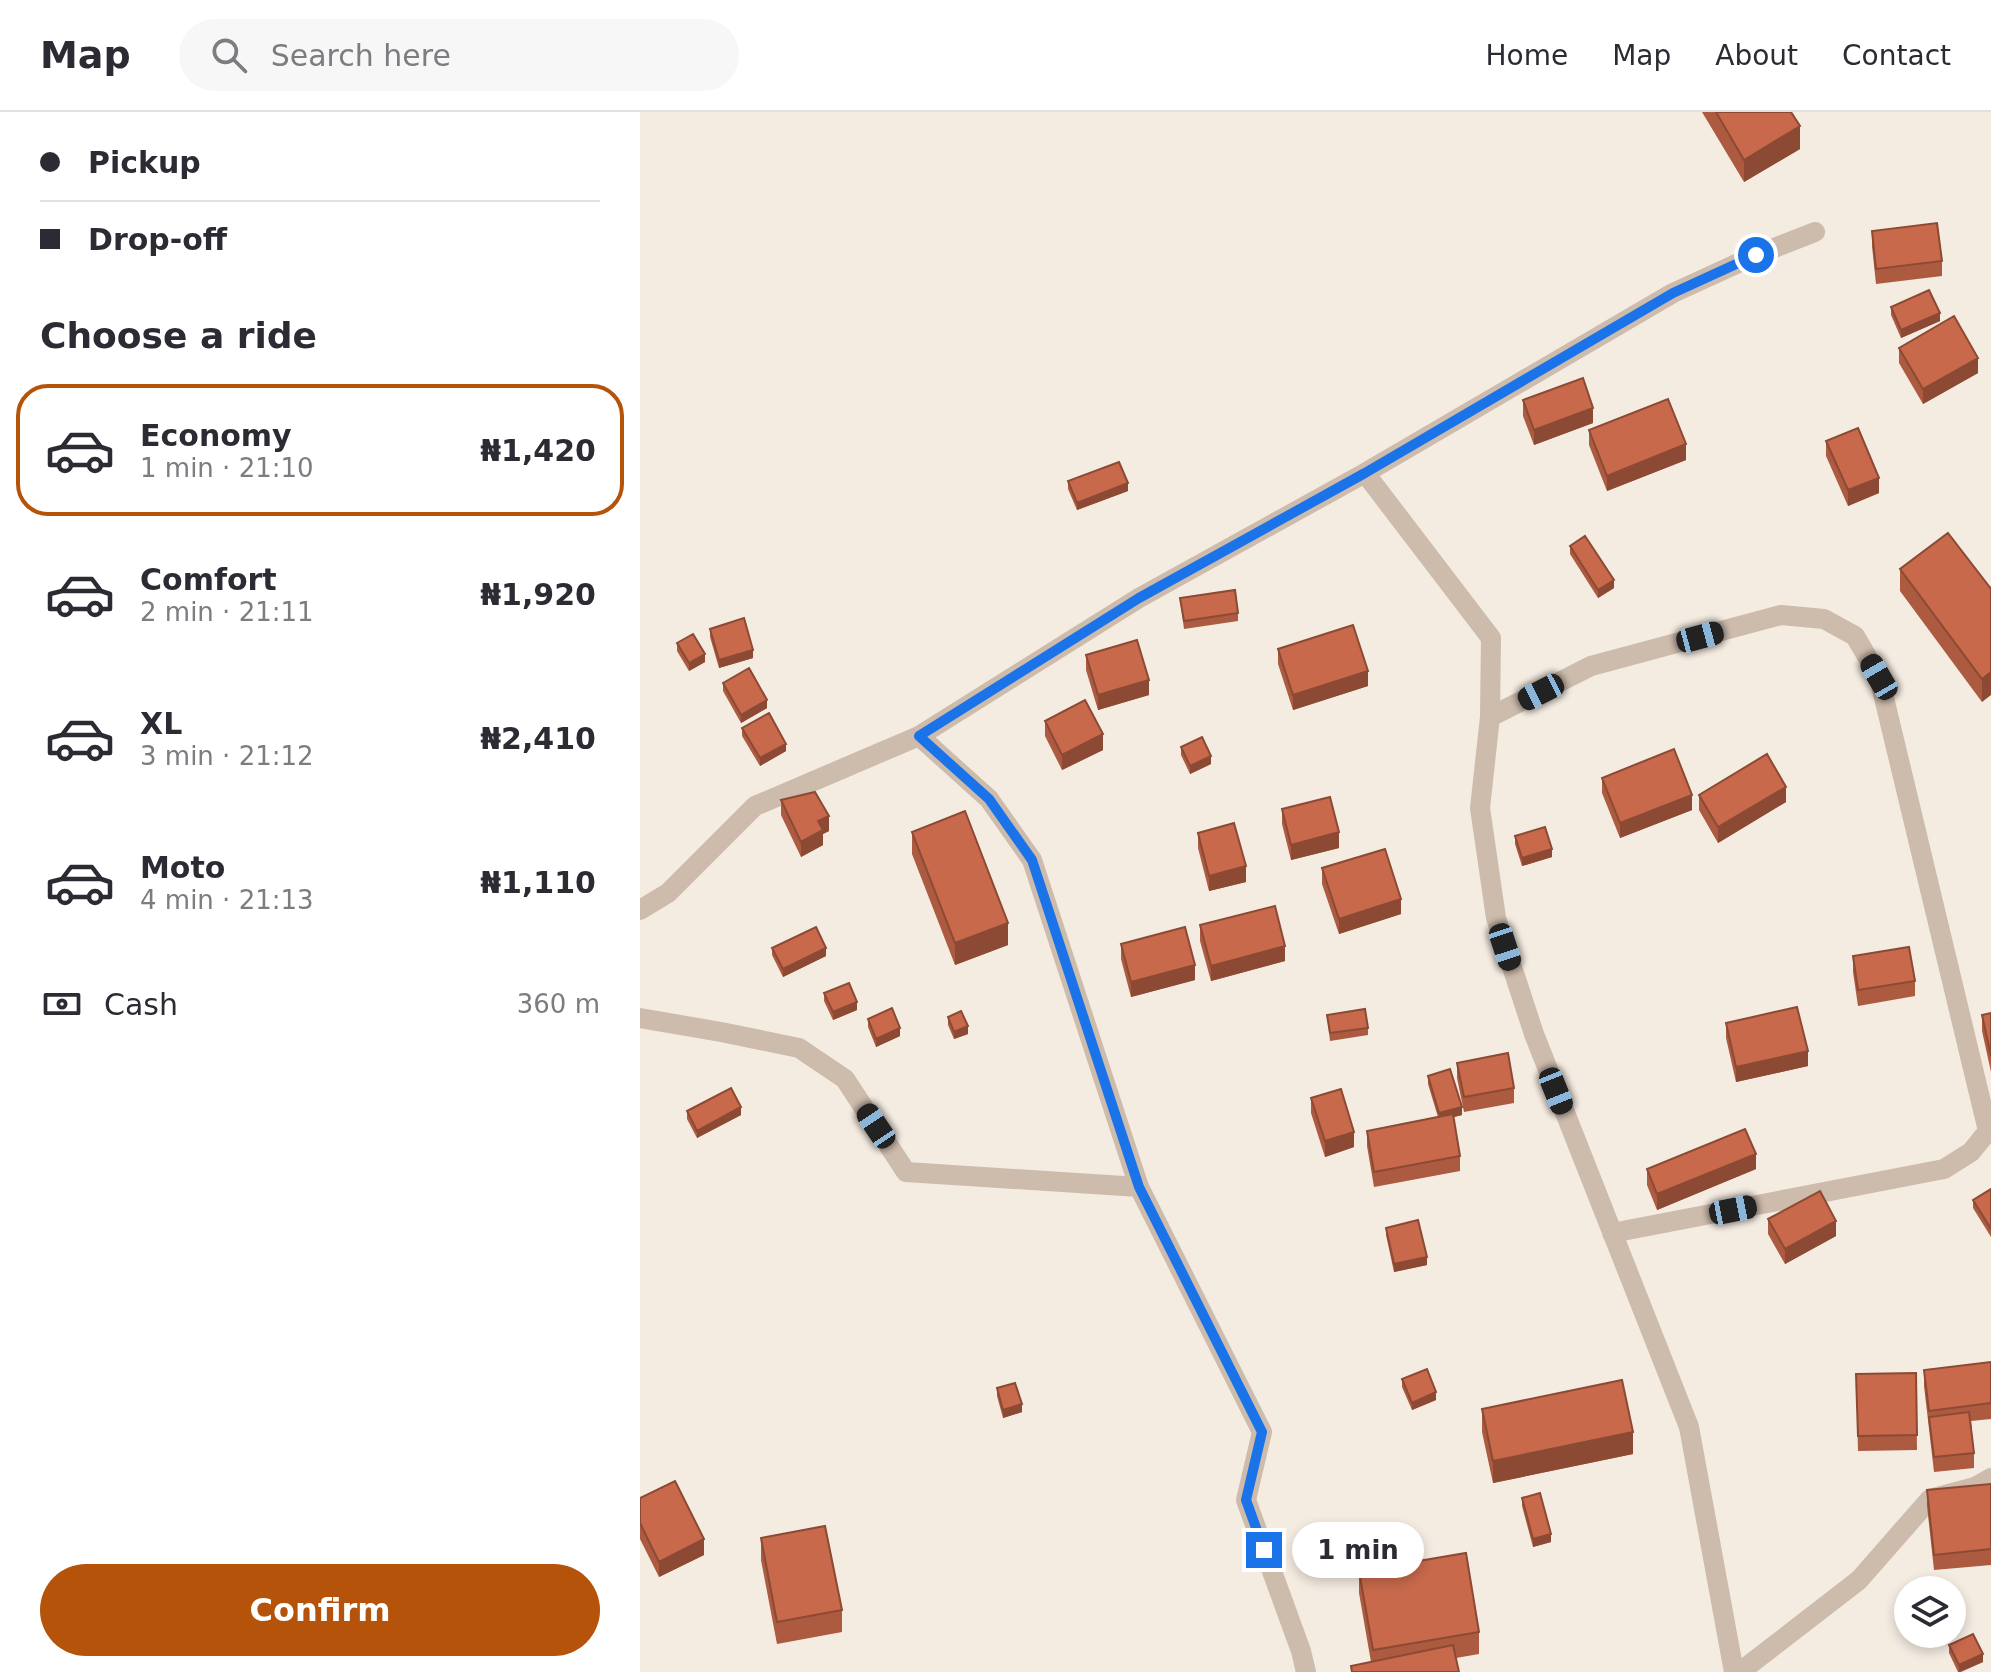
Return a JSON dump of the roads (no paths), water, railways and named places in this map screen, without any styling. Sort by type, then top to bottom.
[{"type":"street","points":[[640,910],[668,893],[755,806],[919,736],[1139,598],[1365,473],[1673,293],[1815,232]]},
{"type":"street","points":[[1365,473],[1491,638],[1490,717],[1480,808],[1496,918],[1534,1034],[1689,1427],[1737,1672],[1859,1580],[1930,1499],[1975,1487],[1991,1478]]},
{"type":"street","points":[[1490,717],[1591,666],[1781,615],[1824,619],[1855,636],[1879,677],[1988,1131],[1971,1152],[1944,1169],[1612,1233]]},
{"type":"street","points":[[919,736],[989,799],[1032,860],[1139,1187],[1262,1432],[1246,1500],[1306,1672]]},
{"type":"street","points":[[640,1018],[799,1048],[845,1079],[906,1172],[1139,1187]]}]
